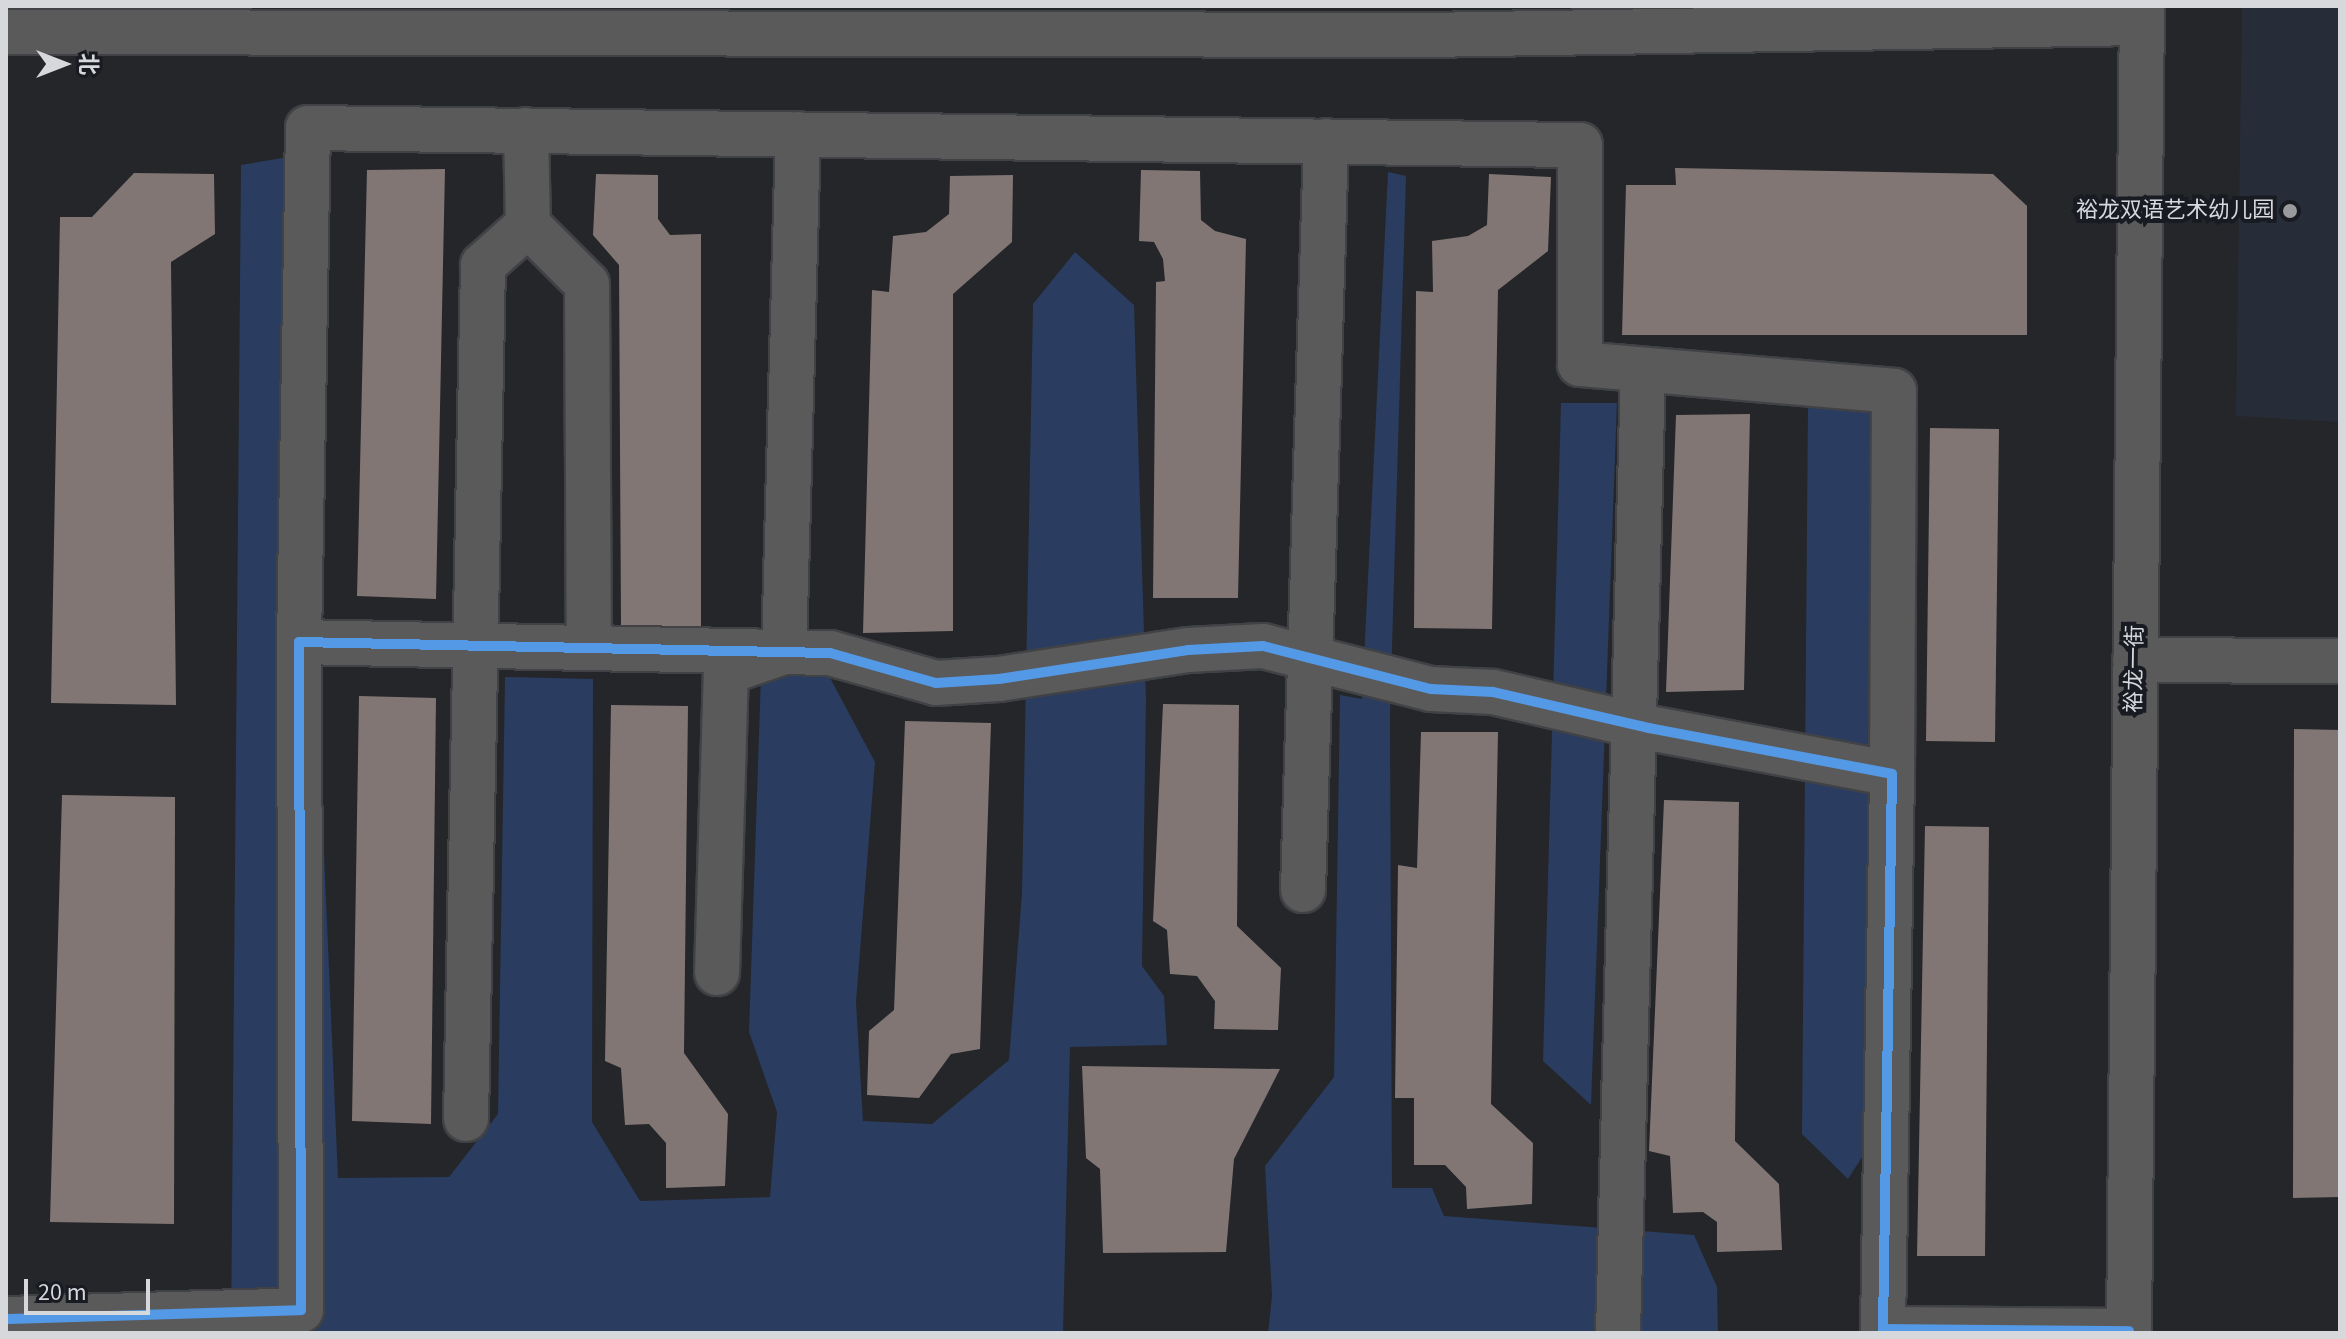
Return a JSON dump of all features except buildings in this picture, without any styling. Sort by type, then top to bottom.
[{"type":"street","points":[[6,32],[1425,35],[2142,15]]},
{"type":"street","name":"裕龙一街","points":[[2129,1332],[2142,15]]},
{"type":"street","points":[[6,1319],[301,1322],[299,642],[308,128],[1580,145],[1580,364],[1894,391],[1892,774],[1883,1331],[2129,1332]]},
{"type":"street","points":[[526,130],[528,225],[587,284],[589,648]]},
{"type":"street","points":[[784,652],[798,134]]},
{"type":"street","points":[[1303,890],[1326,141]]},
{"type":"street","points":[[466,1119],[483,265],[528,225]]},
{"type":"street","points":[[1618,1333],[1643,370]]},
{"type":"street","points":[[299,642],[830,653],[936,683],[999,679],[1188,650],[1263,646],[1431,689],[1493,692],[1634,724],[1892,774]]},
{"type":"street","points":[[717,973],[726,672],[784,652]]},
{"type":"street","points":[[2135,660],[2340,661]]},
{"type":"shaded area","name":"裕龙双语艺术幼儿园","points":[[2242,6],[2340,6],[2340,422],[2236,416]]},
{"type":"shaded area","points":[[294,156],[338,1178],[449,1177],[498,1114],[505,677],[593,679],[592,1122],[640,1201],[770,1197],[777,1112],[749,1032],[761,675],[828,674],[875,762],[856,1002],[863,1121],[932,1124],[1009,1060],[1022,893],[1033,304],[1075,252],[1134,305],[1146,699],[1142,966],[1164,996],[1167,1045],[1070,1047],[1063,1333],[231,1333],[241,165]]},
{"type":"shaded area","points":[[1388,172],[1406,176],[1390,715],[1392,1188],[1432,1188],[1444,1216],[1694,1235],[1717,1287],[1718,1333],[1268,1333],[1272,1296],[1265,1166],[1334,1077],[1340,695],[1362,699]]},
{"type":"shaded area","points":[[1872,400],[1877,1134],[1848,1179],[1802,1134],[1808,401]]},
{"type":"shaded area","points":[[1561,403],[1617,403],[1591,1105],[1543,1061]]},
{"type":"cycle path","points":[[6,1319],[301,1310],[299,642],[830,653],[936,683],[999,679],[1188,650],[1263,646],[1431,689],[1493,692],[1649,728],[1892,774],[1883,1329],[2129,1331]]},
{"type":"place","name":"裕龙双语艺术幼儿园","points":[[2290,211]]}]
